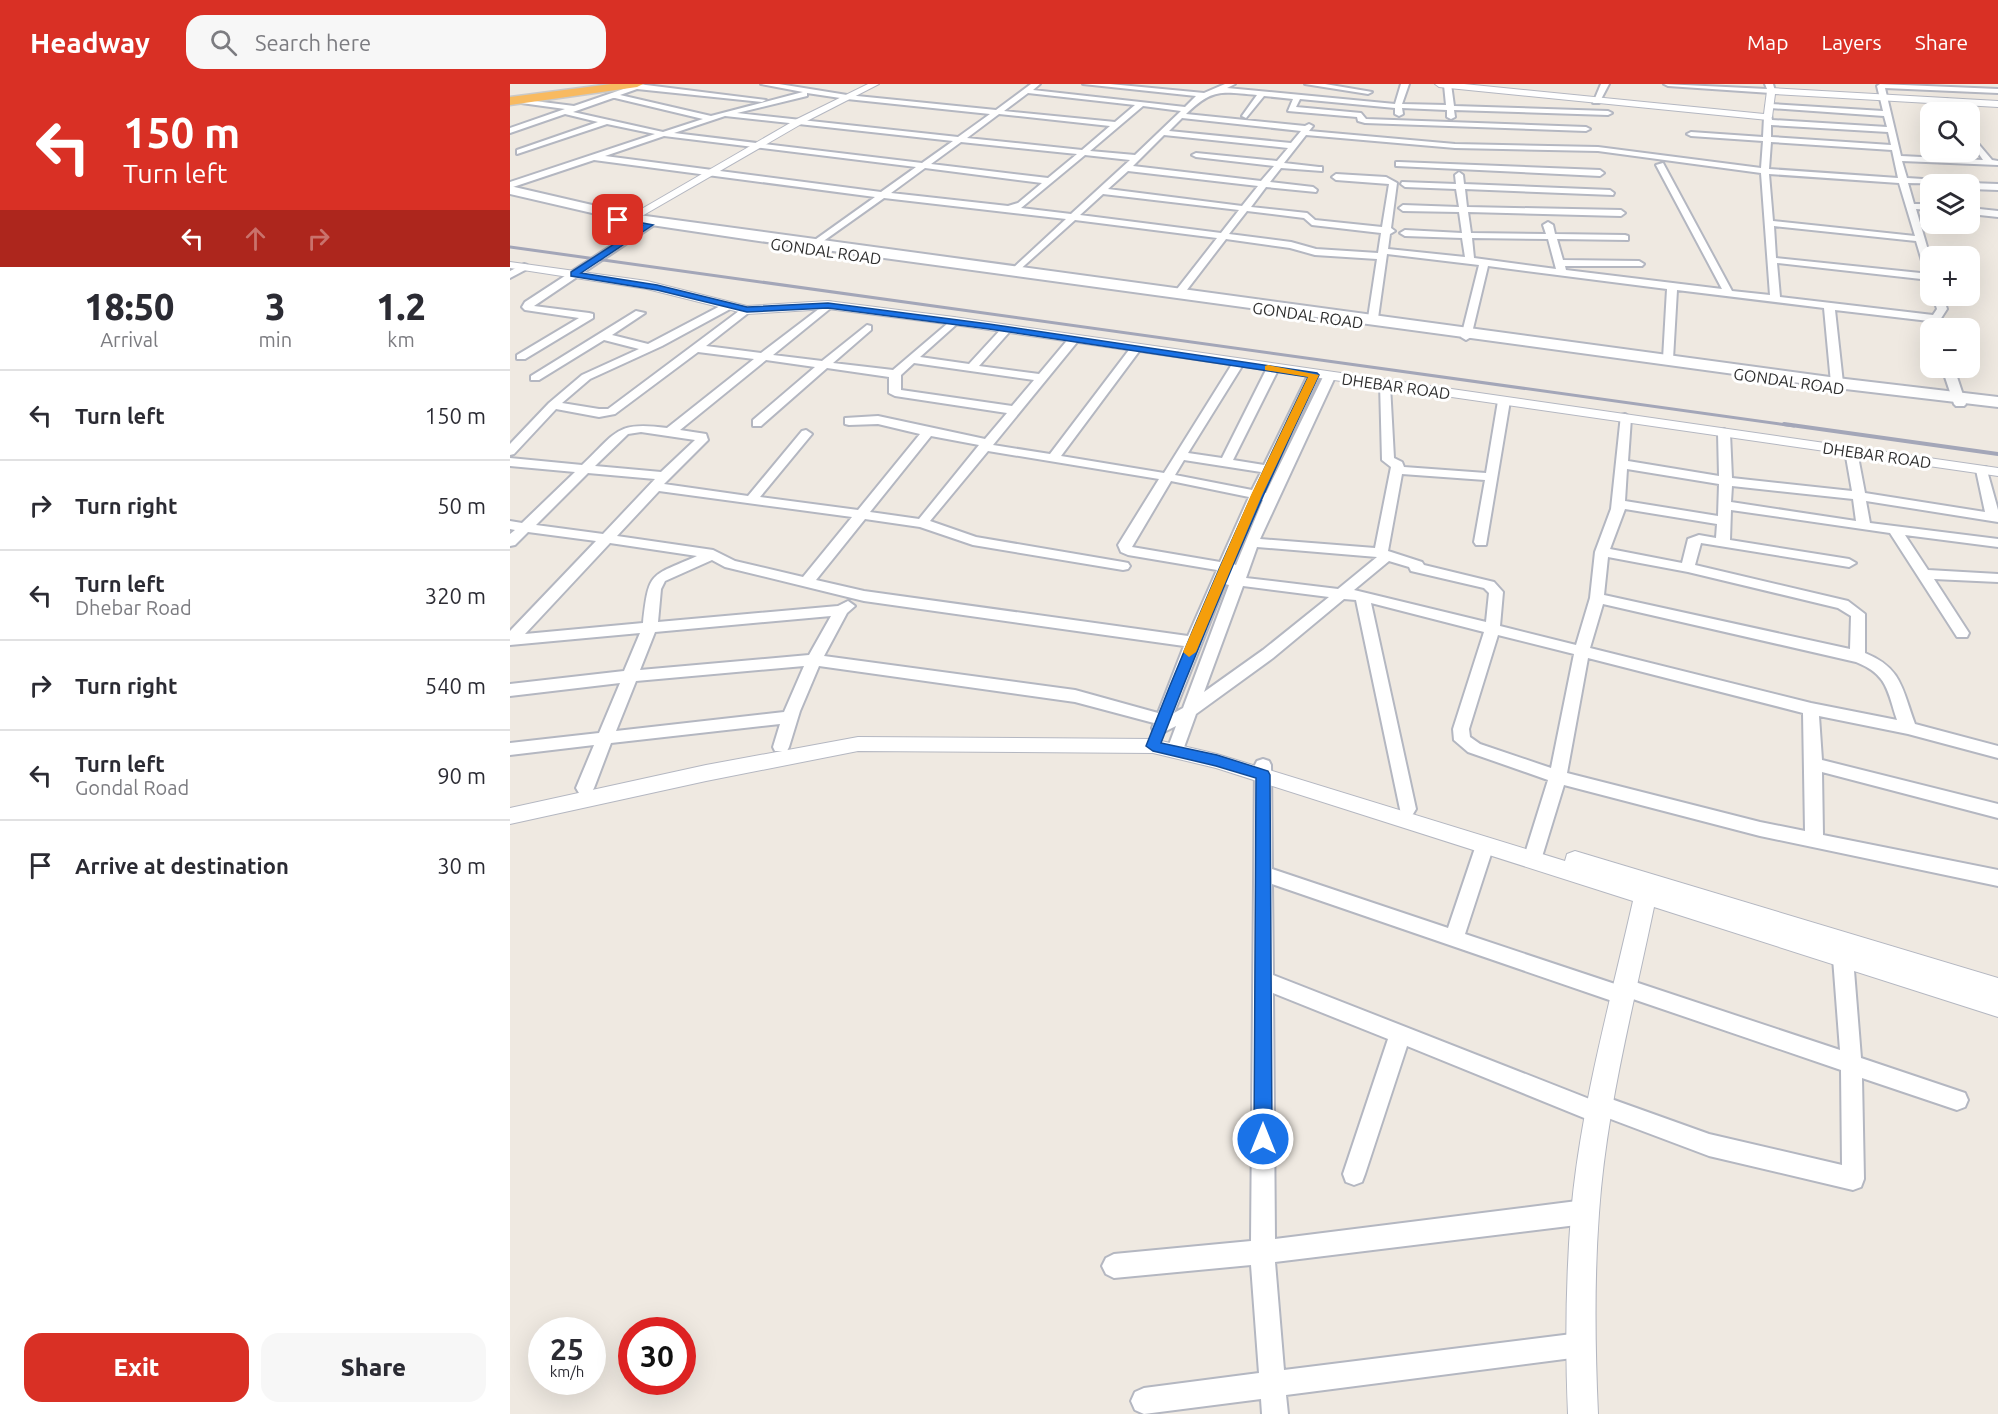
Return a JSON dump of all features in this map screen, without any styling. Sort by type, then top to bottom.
[{"type":"highway","points":[[511,98],[587,84]]},
{"type":"highway","points":[[511,98],[640,85]]},
{"type":"highway","points":[[511,98],[612,90]]},
{"type":"main road","points":[[510,190],[625,219]]},
{"type":"main road","points":[[510,196],[625,219],[811,247],[1016,271],[1373,318],[1467,334],[1668,359],[1959,400],[1998,402]]},
{"type":"main road","name":"GONDAL ROAD","points":[[625,219],[649,225],[1959,400],[1998,408]]},
{"type":"street","points":[[513,129],[577,108],[612,90],[655,84]]},
{"type":"street","points":[[743,98],[765,84],[847,96],[1116,124]]},
{"type":"street","points":[[625,219],[800,121],[875,84]]},
{"type":"street","points":[[811,247],[1036,84]]},
{"type":"street","points":[[1087,84],[1205,95]]},
{"type":"street","points":[[1177,94],[1197,84]]},
{"type":"street","points":[[1016,271],[1198,98],[1231,84]]},
{"type":"street","points":[[1246,116],[1266,92],[1278,84]]},
{"type":"street","points":[[1309,84],[1378,93]]},
{"type":"street","points":[[1392,144],[1400,122],[1398,106],[1405,84]]},
{"type":"street","points":[[1596,101],[1605,84]]},
{"type":"street","points":[[1668,84],[1770,88],[1883,98],[1998,104]]},
{"type":"street","points":[[640,85],[770,101]]},
{"type":"street","points":[[1470,261],[1453,125],[1443,85],[1512,89],[1596,101],[1891,130]]},
{"type":"street","points":[[1923,246],[1903,181],[1881,86],[1920,85],[1998,91]]},
{"type":"street","points":[[1770,88],[1765,171],[1775,300]]},
{"type":"street","points":[[1512,89],[1535,170],[1537,191],[1545,211],[1560,268]]},
{"type":"street","points":[[612,90],[710,118]]},
{"type":"street","points":[[1221,90],[1266,92],[1398,106],[1608,113]]},
{"type":"street","points":[[1027,91],[1142,103],[1183,112],[1392,144],[1598,149],[1765,171],[1920,182]]},
{"type":"street","points":[[510,184],[710,118],[813,92]]},
{"type":"street","points":[[1390,94],[1401,96]]},
{"type":"street","points":[[1298,96],[1291,109],[1362,115],[1361,120],[1365,121],[1586,129]]},
{"type":"street","points":[[511,98],[577,108]]},
{"type":"street","points":[[1009,208],[1022,205],[1142,103]]},
{"type":"street","points":[[1770,106],[1887,114]]},
{"type":"street","points":[[564,112],[663,134],[1050,181]]},
{"type":"street","points":[[1179,294],[1244,207],[1306,131],[1317,112]]},
{"type":"street","points":[[724,114],[1137,158]]},
{"type":"street","points":[[520,152],[605,122]]},
{"type":"street","points":[[1163,133],[1293,146]]},
{"type":"street","points":[[1691,134],[1895,148]]},
{"type":"street","points":[[1187,165],[1212,138]]},
{"type":"street","points":[[1980,147],[1994,163]]},
{"type":"street","points":[[510,149],[531,156]]},
{"type":"street","points":[[592,157],[1223,236],[1291,245],[1315,252],[1383,254],[1560,268],[1672,287],[1828,306],[1920,321]]},
{"type":"street","points":[[1898,158],[1994,163]]},
{"type":"street","points":[[554,162],[565,165]]},
{"type":"street","points":[[1126,168],[1279,164],[1319,169]]},
{"type":"street","points":[[1399,164],[1600,173]]},
{"type":"street","points":[[1187,165],[1263,184],[1313,190]]},
{"type":"street","points":[[1660,165],[1730,294]]},
{"type":"street","points":[[1336,177],[1386,180],[1393,183],[1388,230],[1373,318]]},
{"type":"street","points":[[1405,184],[1610,194]]},
{"type":"street","points":[[1980,187],[1998,188]]},
{"type":"street","points":[[1101,191],[1244,207],[1307,216],[1312,222],[1388,230]]},
{"type":"street","points":[[1910,206],[1920,206]]},
{"type":"street","points":[[1403,208],[1621,213]]},
{"type":"street","points":[[1980,212],[1998,214]]},
{"type":"street","points":[[1769,223],[1921,239]]},
{"type":"street","points":[[532,360],[589,316],[527,308],[573,274],[649,225]]},
{"type":"street","points":[[1405,233],[1468,237],[1551,235],[1625,238]]},
{"type":"street","points":[[1772,260],[1920,276]]},
{"type":"street","points":[[1467,334],[1484,262]]},
{"type":"street","points":[[1560,268],[1639,264]]},
{"type":"street","name":"DHEBAR ROAD","points":[[510,265],[657,287],[747,310],[828,306],[954,321],[1314,375],[1998,472]]},
{"type":"street","points":[[510,275],[524,267]]},
{"type":"street","points":[[1668,359],[1672,287]]},
{"type":"street","points":[[510,451],[553,405],[586,377],[649,348],[728,306]]},
{"type":"street","points":[[670,431],[828,306]]},
{"type":"street","points":[[1828,306],[1837,382]]},
{"type":"street","points":[[553,405],[599,413],[611,412],[747,310]]},
{"type":"street","points":[[532,360],[603,336],[640,313]]},
{"type":"street","points":[[954,321],[895,374],[895,393],[1014,410]]},
{"type":"street","points":[[757,423],[827,365],[867,327]]},
{"type":"street","points":[[972,367],[1007,329]]},
{"type":"street","points":[[603,336],[649,348]]},
{"type":"street","points":[[922,523],[1074,339]]},
{"type":"street","points":[[696,348],[895,374]]},
{"type":"street","points":[[1053,458],[1136,348]]},
{"type":"street","points":[[912,359],[1040,378]]},
{"type":"street","points":[[532,360],[535,378]]},
{"type":"street","points":[[1238,363],[1125,547],[1133,552],[1238,576],[1362,597],[1811,709],[1908,728],[1998,752]]},
{"type":"street","points":[[1226,462],[1273,368]]},
{"type":"street","points":[[1159,731],[1193,642],[1256,495],[1314,375]]},
{"type":"street","points":[[1177,745],[1251,542],[1329,377]]},
{"type":"street","points":[[1951,378],[1959,400]]},
{"type":"street","points":[[510,816],[706,773],[858,744],[1159,731],[1268,654],[1341,594],[1384,554],[1398,465],[1388,460],[1384,385]]},
{"type":"street","points":[[1481,542],[1504,401]]},
{"type":"street","points":[[1534,854],[1558,777],[1581,650],[1597,598],[1602,552],[1618,504],[1625,418]]},
{"type":"street","points":[[849,422],[878,420],[985,445],[1272,498]]},
{"type":"street","points":[[510,542],[624,431],[641,428],[702,437],[702,440],[664,476],[656,488],[510,640]]},
{"type":"street","points":[[807,582],[928,432]]},
{"type":"street","points":[[1724,433],[1726,481],[1724,543]]},
{"type":"street","points":[[751,500],[806,434]]},
{"type":"street","points":[[1851,451],[1864,526]]},
{"type":"street","points":[[1182,456],[1269,469]]},
{"type":"street","points":[[510,462],[664,476]]},
{"type":"street","points":[[1621,464],[1726,481],[1858,496],[1995,518],[1982,470]]},
{"type":"street","points":[[1404,471],[1491,477]]},
{"type":"street","points":[[656,488],[922,523],[973,541],[1123,566]]},
{"type":"street","points":[[1618,504],[1724,521]]},
{"type":"street","points":[[1725,505],[1998,543]]},
{"type":"street","points":[[510,525],[713,554],[730,564],[864,596],[1193,642]]},
{"type":"street","points":[[1895,530],[1962,633]]},
{"type":"street","points":[[1688,568],[1693,542],[1708,539],[1849,563]]},
{"type":"street","points":[[1251,542],[1384,554],[1416,566],[1495,588],[1497,594],[1492,631],[1461,729],[1462,740],[1474,748],[1558,777],[1760,829],[1998,878]]},
{"type":"street","points":[[1602,552],[1688,568],[1843,604],[1858,614],[1857,656]]},
{"type":"street","points":[[585,788],[651,627],[654,589],[660,578],[713,554]]},
{"type":"street","points":[[1923,574],[1996,580]]},
{"type":"street","points":[[510,640],[842,610],[864,596]]},
{"type":"street","points":[[1362,597],[1407,809]]},
{"type":"street","points":[[1597,598],[1857,656],[1879,666],[1890,677],[1908,728]]},
{"type":"street","points":[[781,747],[789,717],[813,660],[842,610]]},
{"type":"street","points":[[510,690],[630,676],[813,660],[1075,696],[1159,731],[1177,745],[1407,809],[1534,854],[1647,889],[1998,988]]},
{"type":"street","points":[[1811,709],[1814,840]]},
{"type":"street","points":[[510,749],[789,717]]},
{"type":"street","points":[[510,804],[857,731],[1159,731]]},
{"type":"street","points":[[1814,764],[1998,811]]},
{"type":"street","points":[[1263,770],[1485,846],[1534,854]]},
{"type":"street","points":[[1263,770],[1263,1252],[1275,1414]]},
{"type":"street","points":[[1454,938],[1485,846]]},
{"type":"street","points":[[1263,873],[1454,938],[1957,1100]]},
{"type":"street","points":[[1647,889],[1843,958],[1998,1006]]},
{"type":"street","points":[[1583,1414],[1580,1345],[1585,1212],[1600,1109],[1647,889]]},
{"type":"street","points":[[1263,980],[1400,1035],[1600,1109],[1709,1145],[1853,1179],[1851,1064],[1843,958]]},
{"type":"street","points":[[1354,1174],[1400,1035]]},
{"type":"street","points":[[1114,1266],[1263,1252],[1585,1212]]},
{"type":"street","points":[[1144,1401],[1580,1345]]},
{"type":"railway","points":[[510,247],[1794,426]]},
{"type":"railway","points":[[1784,424],[1998,454]]},
{"type":"slow traffic","points":[[1189,652],[1256,495],[1314,375],[1268,368]]},
{"type":"route","points":[[618,220],[649,225],[573,274],[657,287],[747,310],[807,305],[828,306],[989,326],[1314,375],[1256,495],[1193,642],[1153,746],[1217,761],[1263,775],[1263,1139]]}]
